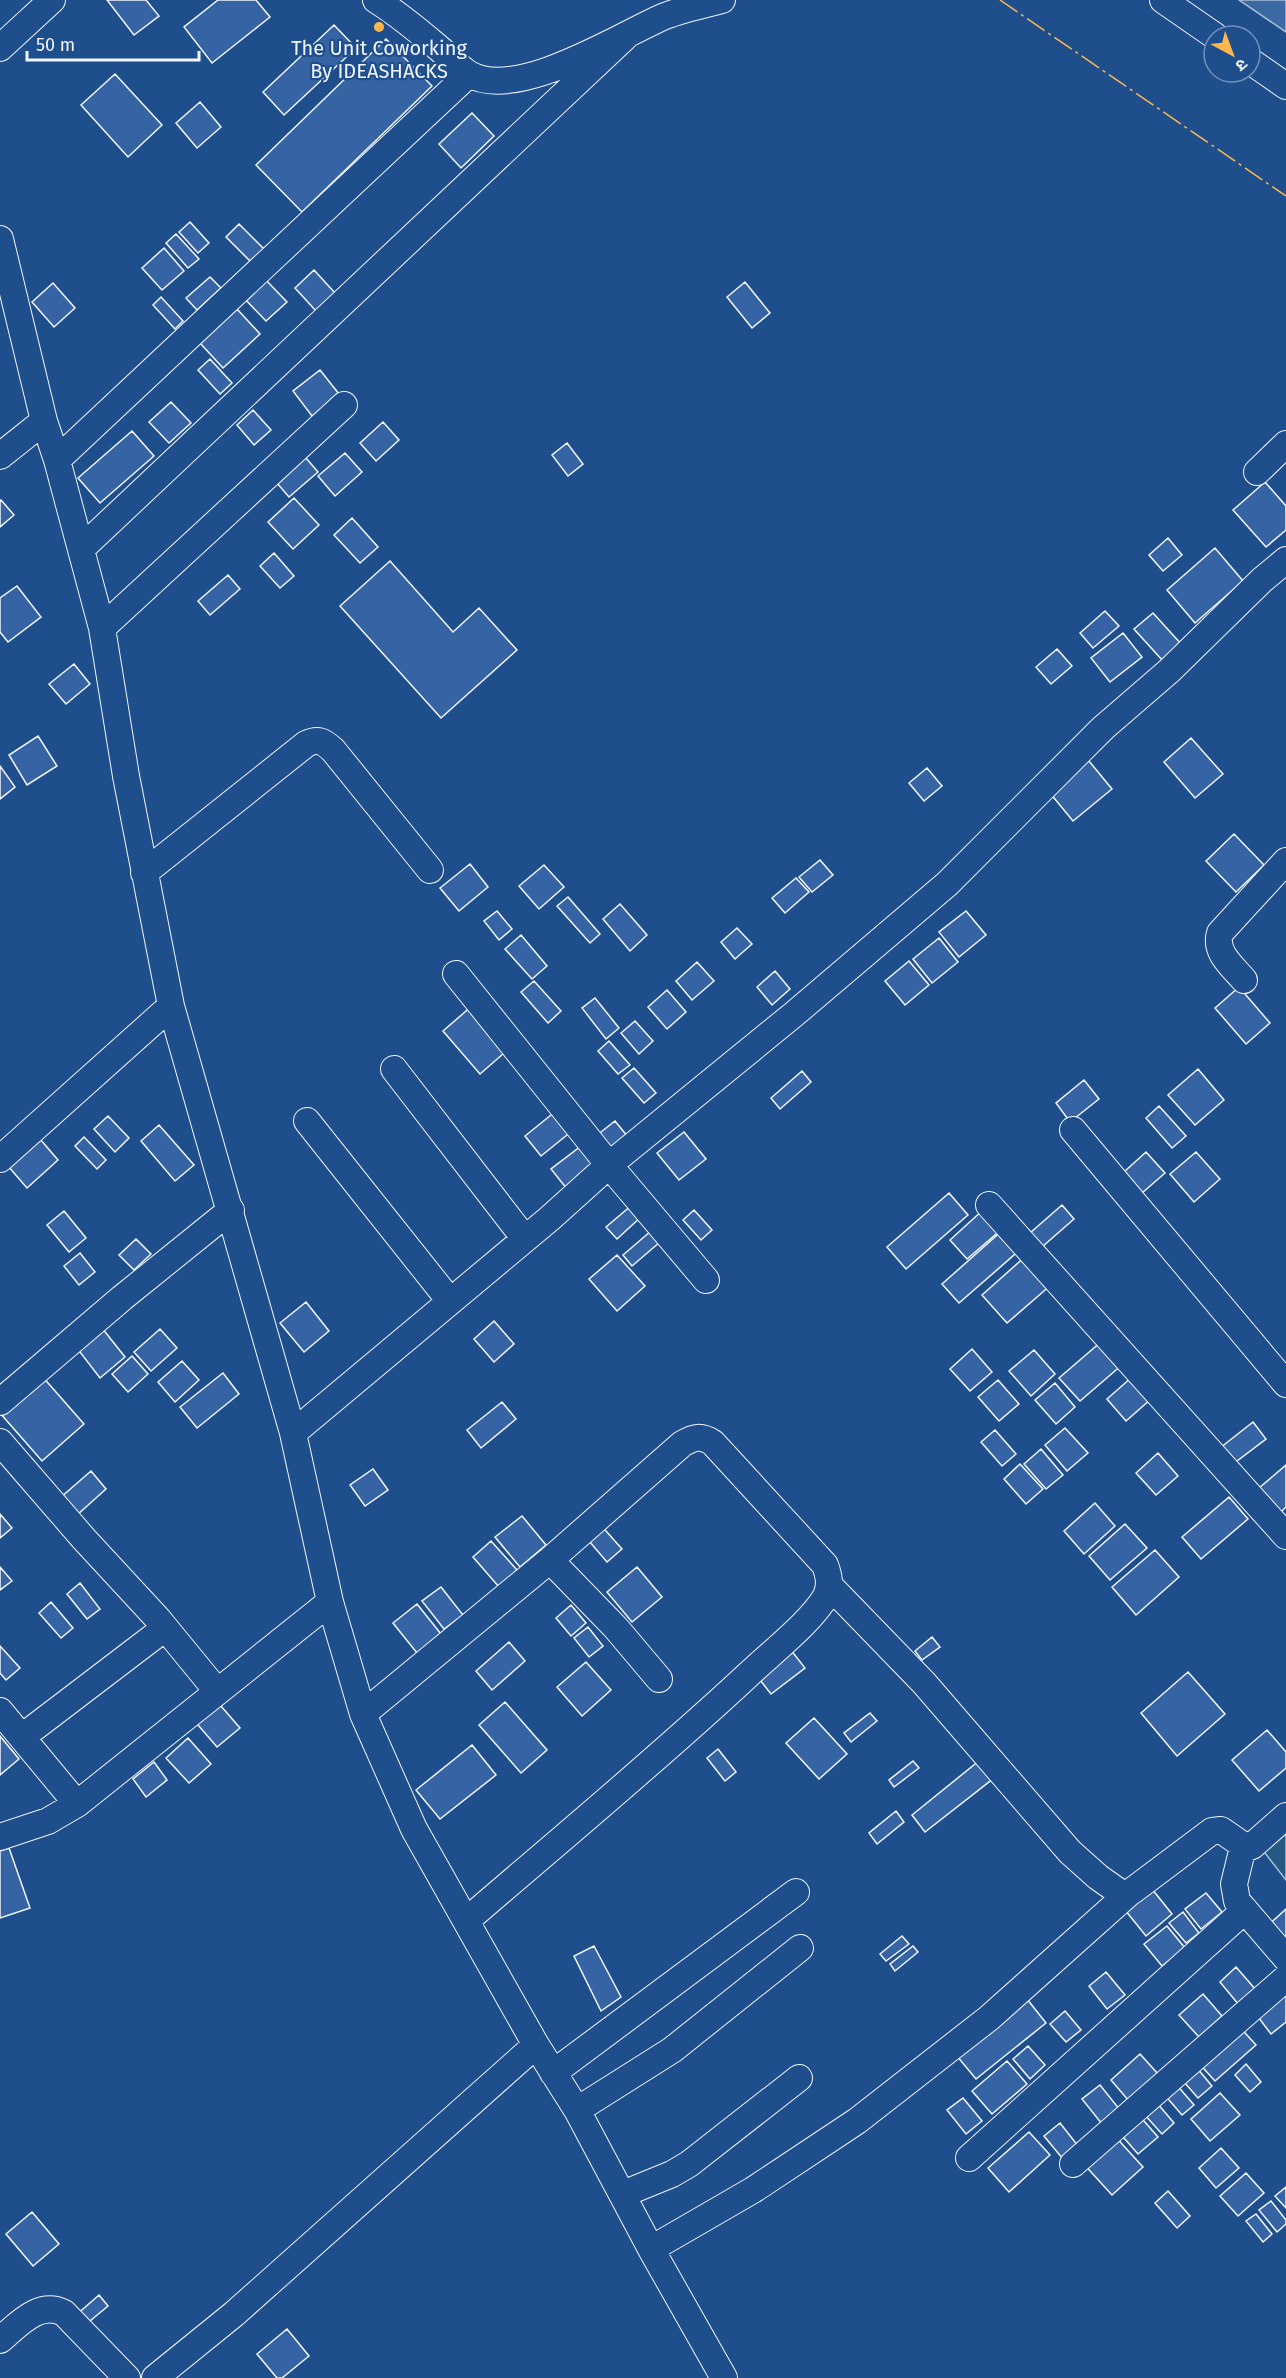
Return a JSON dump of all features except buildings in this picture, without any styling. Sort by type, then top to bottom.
[{"type":"street","points":[[0,48],[51,0]]},
{"type":"street","points":[[376,0],[406,20],[469,74],[488,80],[543,72],[584,58],[667,16],[722,0]]},
{"type":"street","points":[[1163,0],[1202,27]]},
{"type":"street","points":[[81,549],[625,37]]},
{"type":"street","points":[[1262,69],[1286,86]]},
{"type":"street","points":[[57,460],[469,74]]},
{"type":"street","points":[[0,239],[44,421],[57,460],[102,628],[144,873],[171,1005],[293,1433],[330,1602],[363,1714],[414,1829],[536,2045],[577,2110],[651,2249],[724,2378]]},
{"type":"street","points":[[102,628],[344,405]]},
{"type":"street","points":[[0,456],[44,421]]},
{"type":"street","points":[[1257,472],[1286,444]]},
{"type":"street","points":[[293,1433],[525,1239],[609,1165],[793,1015],[947,884],[1103,728],[1169,671],[1262,580],[1286,560]]},
{"type":"street","points":[[144,873],[315,739],[327,744],[337,755],[430,870]]},
{"type":"street","points":[[1244,980],[1221,952],[1218,940],[1220,933],[1286,861]]},
{"type":"street","points":[[456,974],[609,1165],[706,1280]]},
{"type":"street","points":[[0,1159],[171,1005]]},
{"type":"street","points":[[394,1069],[525,1239]]},
{"type":"street","points":[[308,1121],[450,1301]]},
{"type":"street","points":[[1073,1130],[1286,1384]]},
{"type":"street","points":[[988,1205],[1286,1536]]},
{"type":"street","points":[[0,1402],[122,1298],[231,1210]]},
{"type":"street","points":[[363,1714],[550,1560],[682,1444],[693,1439],[705,1437],[713,1443],[819,1557],[829,1576],[830,1586],[825,1598],[804,1622],[703,1717],[466,1920]]},
{"type":"street","points":[[0,1442],[84,1539],[136,1594],[217,1691]]},
{"type":"street","points":[[550,1560],[616,1628],[659,1679]]},
{"type":"street","points":[[830,1586],[924,1683],[1070,1852],[1085,1867],[1122,1894],[1129,1893]]},
{"type":"street","points":[[1,1836],[48,1821],[77,1804],[330,1602]]},
{"type":"street","points":[[22,1737],[165,1628]]},
{"type":"street","points":[[0,1712],[77,1804]]},
{"type":"street","points":[[651,2249],[753,2190],[857,2121],[989,2018],[1129,1893],[1212,1831],[1221,1830],[1243,1847],[1252,1846],[1286,1816]]},
{"type":"street","points":[[1243,1847],[1234,1884],[1237,1900],[1286,1958]]},
{"type":"street","points":[[553,2073],[796,1892]]},
{"type":"street","points":[[969,2158],[1245,1911]]},
{"type":"street","points":[[577,2110],[672,2050],[800,1948]]},
{"type":"street","points":[[1073,2164],[1286,1978]]},
{"type":"street","points":[[155,2378],[234,2313],[536,2045]]},
{"type":"street","points":[[623,2194],[672,2174],[689,2164],[799,2078]]},
{"type":"street","points":[[0,2340],[30,2315],[40,2310],[57,2309],[64,2313],[128,2378]]},
{"type":"shaded area","points":[[1239,0],[1286,0],[1286,32]]},
{"type":"shaded area","points":[[1286,1820],[1286,1880],[1258,1844]]},
{"type":"power","points":[[1000,0],[1286,196]]},
{"type":"place","name":"The Unit Coworking By IDEASHACKS","points":[[379,27]]}]
